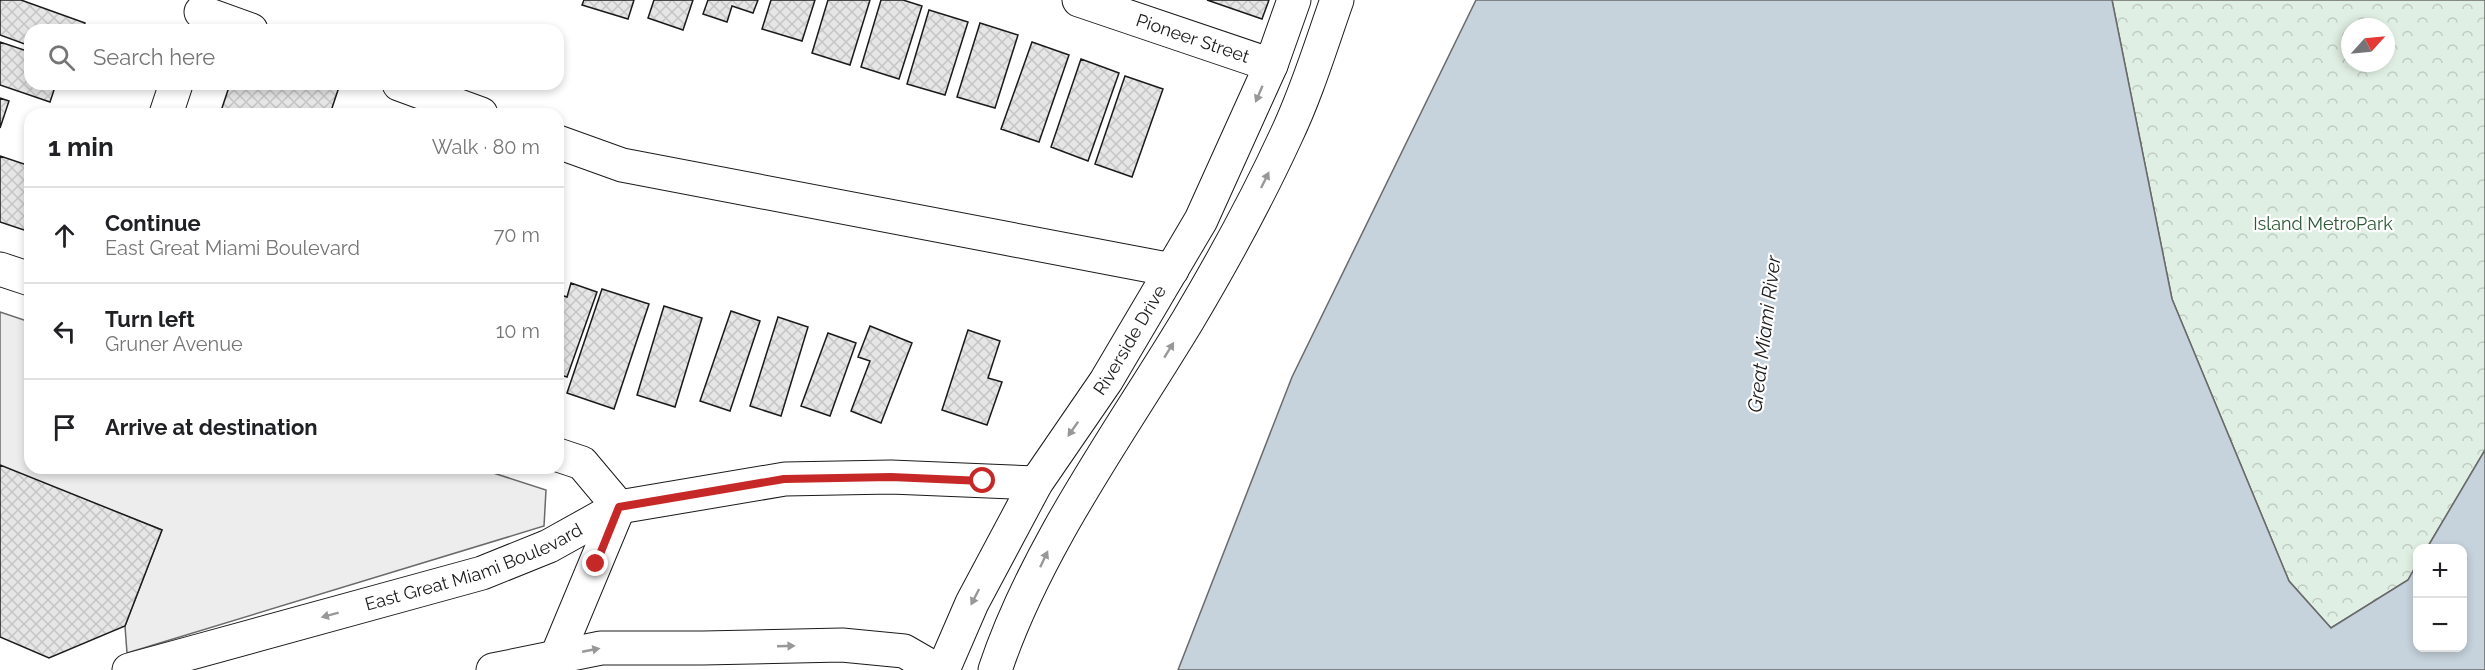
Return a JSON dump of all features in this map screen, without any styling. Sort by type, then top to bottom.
[{"type":"street","name":"Pioneer Street","points":[[1079,0],[1271,65]]},
{"type":"street","name":"Riverside Drive","points":[[943,670],[972,603],[1036,483],[1106,381],[1202,220],[1271,65],[1294,0]]},
{"type":"street","points":[[995,670],[1003,647],[1051,545],[1187,321],[1258,193],[1287,135],[1337,0]]},
{"type":"street","points":[[201,14],[232,24]]},
{"type":"street","points":[[168,108],[174,90]]},
{"type":"street","points":[[415,90],[465,108]]},
{"type":"street","points":[[564,144],[622,165],[1172,270]]},
{"type":"street","points":[[0,269],[24,277]]},
{"type":"street","points":[[553,664],[619,507],[582,463],[564,457]]},
{"type":"street","name":"East Great Miami Boulevard","points":[[129,670],[482,573],[549,546],[619,507],[784,479],[891,477],[1036,483]]},
{"type":"street","points":[[493,670],[553,664],[600,648],[842,645],[904,651],[937,670]]},
{"type":"green space","name":"Island MetroPark","points":[[2112,0],[2485,0],[2485,450],[2429,544],[2413,544],[2413,571],[2408,580],[2331,628],[2289,581],[2172,299]]},
{"type":"shaded area","points":[[0,312],[24,320],[24,474],[497,474],[546,490],[544,526],[127,653],[125,626],[162,530],[0,466]]},
{"type":"water","name":"Great Miami River","points":[[1476,0],[2112,0],[2172,299],[2289,581],[2331,628],[2408,580],[2413,571],[2413,652],[2467,652],[2467,544],[2429,544],[2485,450],[2485,670],[1178,670],[1292,377]]},
{"type":"building","points":[[0,0],[21,0],[85,23],[24,24],[24,44],[0,35]]},
{"type":"building","points":[[584,0],[634,0],[628,19],[582,5]]},
{"type":"building","points":[[654,0],[693,0],[683,30],[648,18]]},
{"type":"building","points":[[708,0],[758,0],[753,13],[732,6],[727,22],[703,14]]},
{"type":"building","points":[[771,0],[815,0],[802,41],[762,29]]},
{"type":"building","points":[[828,0],[870,0],[850,65],[812,53]]},
{"type":"building","points":[[881,0],[903,0],[922,6],[899,79],[861,67]]},
{"type":"building","points":[[1207,0],[1269,0],[1262,19]]},
{"type":"building","points":[[929,10],[968,22],[945,95],[907,84]]},
{"type":"building","points":[[980,23],[1018,35],[995,108],[957,97]]},
{"type":"building","points":[[0,42],[24,50],[24,90],[54,90],[50,102],[0,85]]},
{"type":"building","points":[[1032,42],[1069,55],[1039,142],[1001,129]]},
{"type":"building","points":[[1081,59],[1119,73],[1088,161],[1051,147]]},
{"type":"building","points":[[1125,76],[1163,89],[1132,177],[1095,164]]},
{"type":"building","points":[[228,90],[338,90],[332,108],[222,108]]},
{"type":"building","points":[[0,98],[9,101],[0,128]]},
{"type":"building","points":[[0,156],[24,164],[24,230],[0,222]]},
{"type":"building","points":[[571,283],[597,292],[567,377],[564,376],[564,296],[567,297]]},
{"type":"building","points":[[602,289],[649,304],[614,409],[567,393]]},
{"type":"building","points":[[664,306],[702,318],[675,407],[637,395]]},
{"type":"building","points":[[731,311],[760,321],[730,411],[700,401]]},
{"type":"building","points":[[778,317],[808,327],[781,416],[750,406]]},
{"type":"building","points":[[870,326],[912,343],[881,423],[851,411],[870,361],[858,357]]},
{"type":"building","points":[[968,330],[1000,341],[988,378],[1002,382],[987,425],[942,410]]},
{"type":"building","points":[[828,333],[856,343],[830,416],[801,406]]},
{"type":"building","points":[[0,465],[162,530],[125,626],[49,658],[0,637]]},
{"type":"route","points":[[596,564],[619,507],[784,479],[891,477],[983,481]]}]
